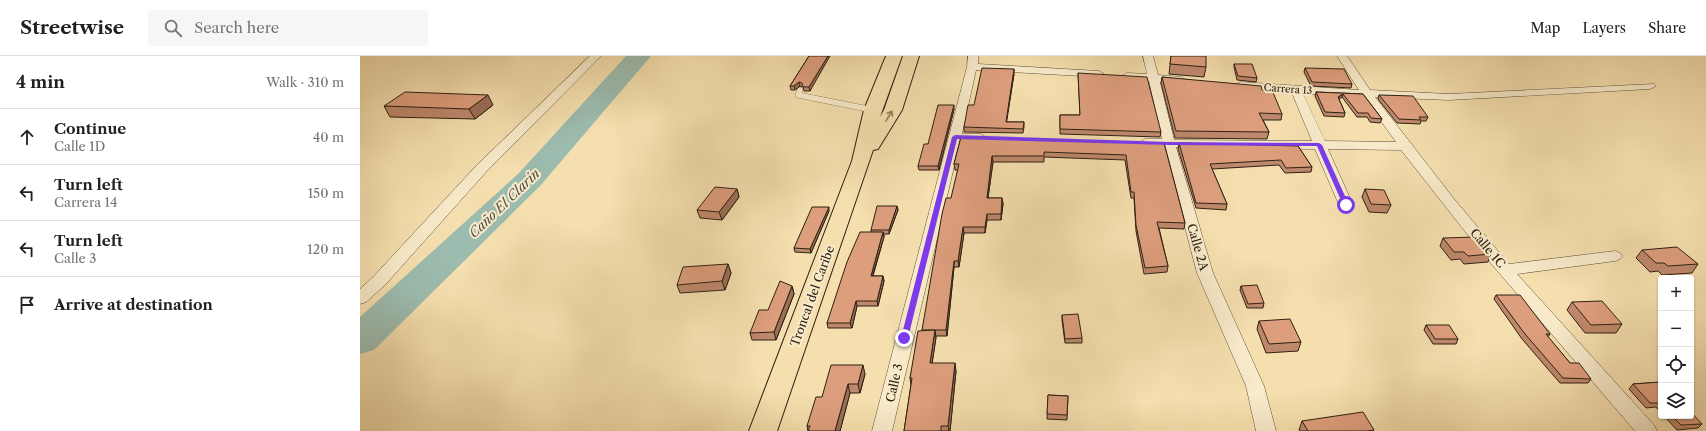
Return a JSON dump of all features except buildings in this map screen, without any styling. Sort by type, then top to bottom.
[{"type":"highway","name":"Troncal del Caribe","points":[[763,431],[861,161],[873,110],[894,56]]},
{"type":"highway","name":"Troncal del Caribe","points":[[861,161],[893,110],[911,56]]},
{"type":"street","points":[[360,298],[379,281],[481,169],[596,56]]},
{"type":"street","name":"Calle 2A","points":[[1148,56],[1169,143],[1205,273],[1255,386],[1266,431]]},
{"type":"street","name":"Calle 1C","points":[[1342,56],[1365,92],[1404,146],[1506,270],[1646,431]]},
{"type":"street","points":[[973,62],[1190,80]]},
{"type":"street","name":"Calle 3","points":[[882,431],[973,62]]},
{"type":"street","name":"Carrera 13","points":[[1227,84],[1296,90],[1468,97],[1650,86]]},
{"type":"street","points":[[1296,90],[1346,205]]},
{"type":"street","points":[[955,137],[994,138]]},
{"type":"street","points":[[1129,142],[1404,146]]},
{"type":"street","points":[[1506,270],[1615,256]]},
{"type":"lane","points":[[800,90],[798,95],[873,110]]},
{"type":"waterway","name":"Caño El Clarín","points":[[360,340],[529,180],[639,56]]},
{"type":"route","points":[[904,338],[955,137],[1169,143],[1319,145],[1346,205]]}]
